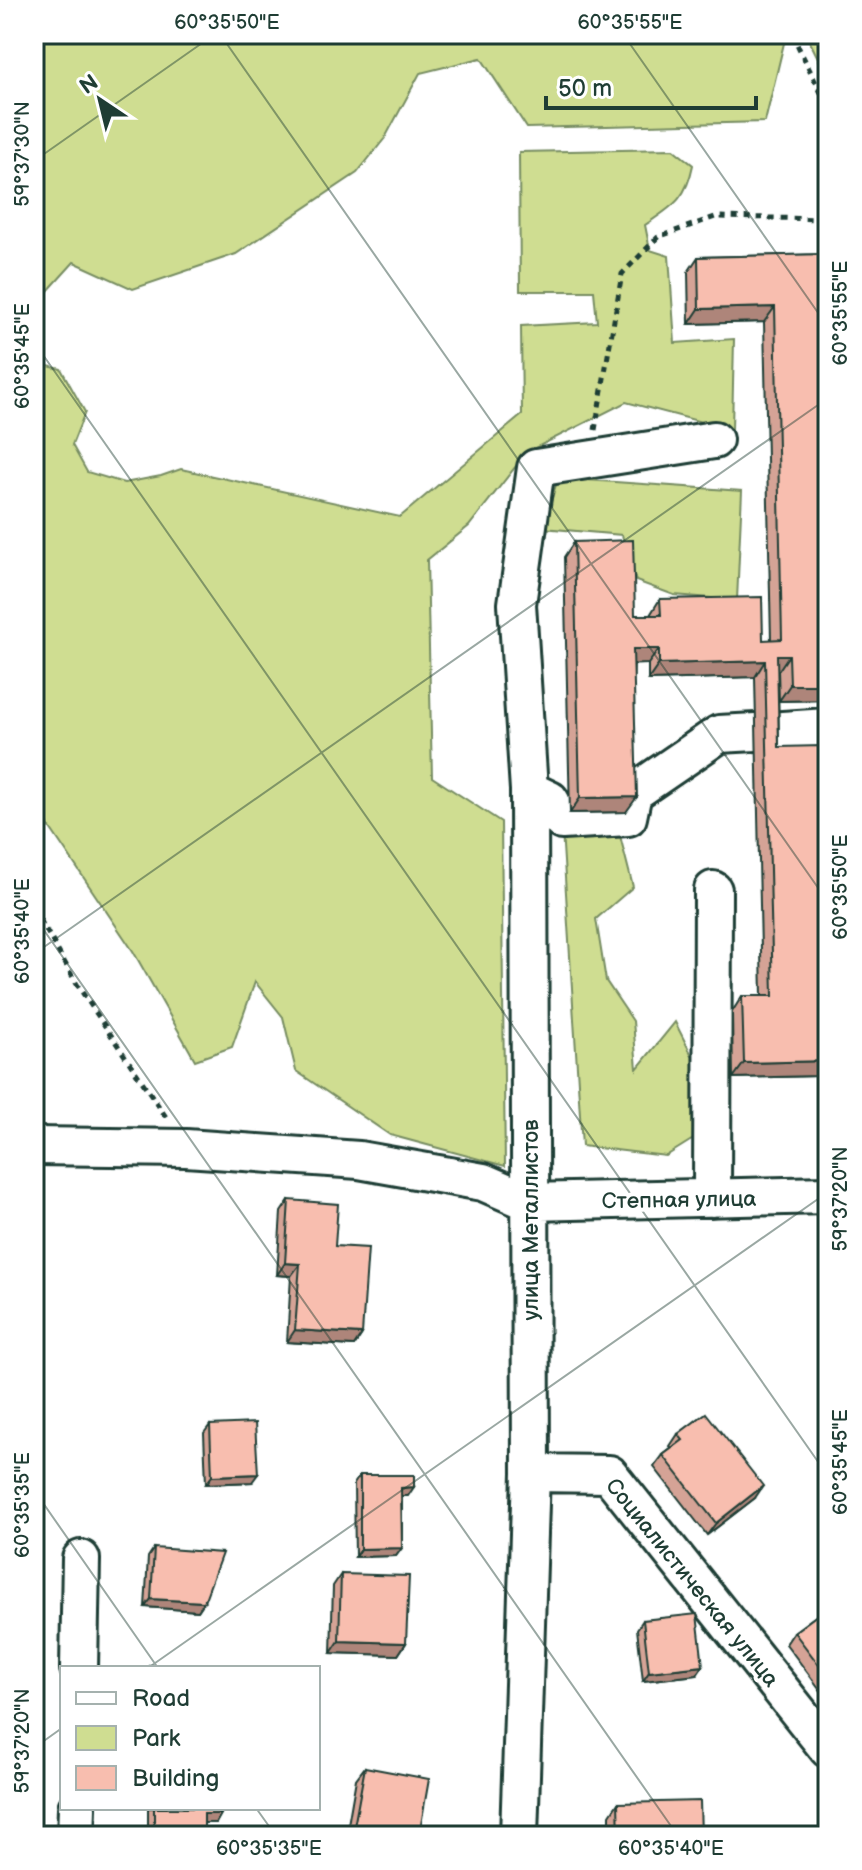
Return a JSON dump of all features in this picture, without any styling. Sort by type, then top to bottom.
[{"type":"street","points":[[590,460],[714,440]]},
{"type":"street","name":"улица Металлистов","points":[[519,1836],[531,1473],[529,790],[517,604],[536,468],[590,460]]},
{"type":"street","points":[[529,790],[550,800],[562,821],[628,817],[633,793],[719,734],[828,727]]},
{"type":"street","points":[[712,1198],[713,890]]},
{"type":"street","points":[[34,1146],[186,1148],[359,1160],[483,1182],[529,1202]]},
{"type":"street","name":"Степная улица","points":[[529,1202],[828,1195]]},
{"type":"street","name":"Социалистическая улица","points":[[531,1473],[609,1474],[828,1749]]},
{"type":"street","points":[[79,1666],[81,1559]]},
{"type":"street","points":[[76,1836],[77,1810]]},
{"type":"path","points":[[792,34],[827,105],[828,129]]},
{"type":"path","points":[[590,460],[622,274],[649,246],[658,237],[715,217],[828,219]]},
{"type":"path","points":[[34,909],[78,986],[186,1148]]},
{"type":"green space","points":[[34,34],[780,34],[784,43],[765,122],[527,128],[481,58],[420,73],[385,138],[357,173],[236,254],[133,289],[74,262],[37,303],[34,302]]},
{"type":"green space","points":[[806,34],[828,34],[828,78]]},
{"type":"green space","points":[[673,149],[693,165],[677,201],[645,225],[650,250],[669,256],[675,343],[734,339],[732,430],[626,402],[527,452],[469,526],[427,560],[432,777],[501,822],[505,1166],[390,1135],[296,1071],[283,1017],[255,982],[232,1047],[195,1060],[133,951],[34,804],[34,363],[61,369],[85,412],[72,445],[87,472],[124,483],[181,469],[400,517],[522,415],[521,326],[597,322],[594,291],[520,291],[519,152]]},
{"type":"green space","points":[[558,478],[742,491],[737,600],[674,595],[636,581],[622,535],[543,528]]},
{"type":"green space","points":[[617,824],[633,887],[596,919],[606,981],[633,1021],[637,1069],[675,1022],[703,1077],[698,1136],[666,1156],[582,1146],[562,830]]},
{"type":"building","points":[[828,254],[828,685],[790,685],[789,655],[777,655],[779,747],[822,746],[828,1061],[744,1063],[742,996],[773,996],[765,661],[659,664],[659,649],[633,649],[637,797],[580,798],[574,542],[633,540],[635,615],[661,615],[660,599],[762,597],[763,640],[782,639],[775,307],[699,309],[698,257]]},
{"type":"building","points":[[289,1200],[338,1204],[335,1246],[368,1248],[362,1334],[295,1330],[300,1264],[285,1263]]},
{"type":"building","points":[[706,1413],[763,1486],[716,1523],[663,1455],[683,1440],[678,1434]]},
{"type":"building","points":[[255,1423],[258,1474],[212,1476],[210,1425]]},
{"type":"building","points":[[360,1475],[414,1475],[414,1487],[401,1488],[402,1548],[360,1549]]},
{"type":"building","points":[[154,1548],[222,1553],[204,1602],[151,1599]]},
{"type":"building","points":[[341,1574],[409,1576],[406,1643],[339,1641]]},
{"type":"building","points":[[828,1607],[828,1677],[794,1632]]},
{"type":"building","points":[[697,1614],[703,1666],[649,1672],[643,1620]]},
{"type":"building","points":[[365,1767],[429,1779],[419,1836],[354,1827]]},
{"type":"building","points":[[700,1801],[701,1836],[619,1836],[618,1803]]},
{"type":"building","points":[[154,1810],[222,1810],[221,1814],[204,1814],[204,1836],[154,1836]]}]
